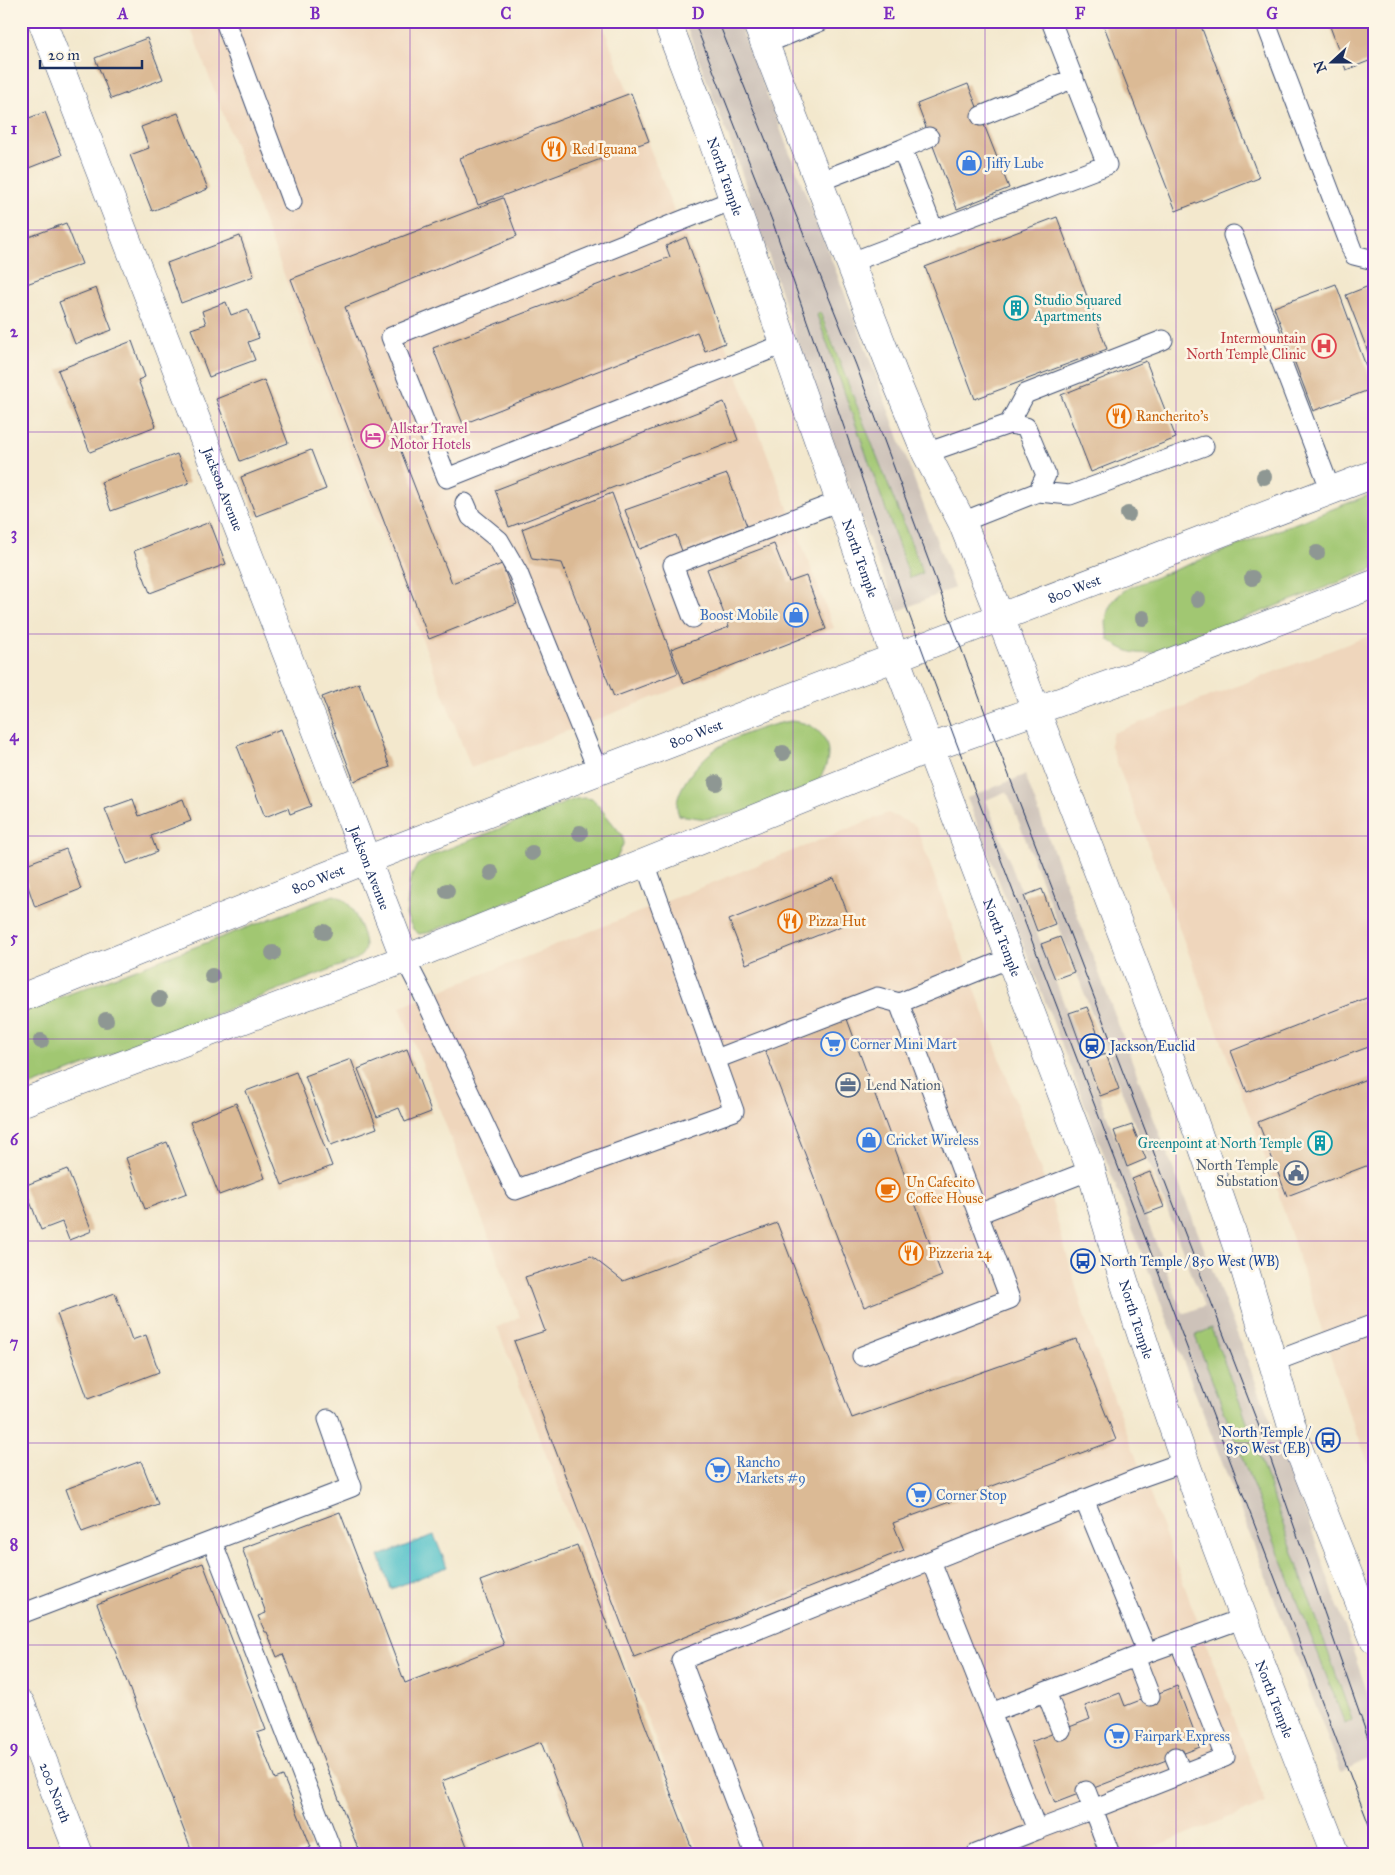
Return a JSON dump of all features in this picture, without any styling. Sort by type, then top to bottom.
[{"type":"street","name":"Jackson Avenue","points":[[42,21],[405,959]]},
{"type":"street","name":"North Temple","points":[[667,21],[734,200],[895,657],[1091,1170],[1113,1250],[1184,1462],[1335,1854]]},
{"type":"street","points":[[760,32],[926,453],[962,522],[1000,617],[1190,1110],[1245,1270],[1299,1450],[1374,1639]]},
{"type":"street","name":"800 West","points":[[21,998],[366,860],[598,770],[1374,474]]},
{"type":"street","points":[[21,1103],[405,959],[930,748],[1150,670],[1374,584]]},
{"type":"street","name":"200 North","points":[[21,1704],[79,1854]]},
{"type":"lane","points":[[225,21],[292,202]]},
{"type":"lane","points":[[760,32],[821,21]]},
{"type":"lane","points":[[850,263],[1107,165],[1051,21]]},
{"type":"lane","points":[[1265,21],[1354,255],[1374,260]]},
{"type":"lane","points":[[981,116],[1074,78]]},
{"type":"lane","points":[[818,182],[929,137]]},
{"type":"lane","points":[[902,149],[934,231]]},
{"type":"lane","points":[[734,200],[391,336],[447,478],[784,344]]},
{"type":"lane","points":[[1233,235],[1331,491]]},
{"type":"lane","points":[[1009,424],[1025,394],[1163,340]]},
{"type":"lane","points":[[926,453],[1009,424],[1026,427],[1046,475],[1038,492]]},
{"type":"lane","points":[[962,522],[1038,492],[1070,495],[1204,446]]},
{"type":"lane","points":[[693,618],[672,565],[840,501]]},
{"type":"lane","points":[[466,503],[471,517],[499,540],[518,573],[598,770]]},
{"type":"lane","points":[[405,959],[515,1190],[734,1111],[645,863]]},
{"type":"lane","points":[[716,1059],[877,998],[899,1003],[1010,958]]},
{"type":"lane","points":[[862,1356],[1010,1298],[899,1003]]},
{"type":"lane","points":[[978,1214],[1091,1170]]},
{"type":"lane","points":[[1273,1362],[1374,1324]]},
{"type":"lane","points":[[21,1614],[352,1487],[328,1419]]},
{"type":"lane","points":[[755,1854],[681,1660],[1084,1499],[1184,1462]]},
{"type":"lane","points":[[1084,1499],[1141,1655],[1150,1696]]},
{"type":"lane","points":[[212,1541],[333,1854]]},
{"type":"lane","points":[[931,1561],[1037,1830]]},
{"type":"lane","points":[[991,1713],[1141,1655],[1244,1618]]},
{"type":"lane","points":[[976,1854],[1093,1809],[1178,1765],[1225,1757],[1179,1641]]},
{"type":"lane","points":[[1046,1692],[1061,1730]]},
{"type":"lane","points":[[1086,1791],[1110,1854]]},
{"type":"shaded area","points":[[188,21],[601,21],[834,628],[471,768]]},
{"type":"shaded area","points":[[684,21],[738,21],[862,338],[954,588],[898,611],[875,556],[802,357],[738,162]],"holes":[[[821,312],[923,573],[909,577],[817,315]]]},
{"type":"shaded area","points":[[1374,634],[1374,1477],[1348,1411],[1274,1181],[1110,744],[1113,733]]},
{"type":"shaded area","points":[[1025,775],[1147,1101],[1301,1499],[1374,1712],[1374,1756],[1341,1772],[967,798]],"holes":[[[1007,791],[1204,1306],[1183,1314],[986,800]],[[1211,1328],[1242,1408],[1352,1720],[1345,1724],[1195,1336]]]},
{"type":"shaded area","points":[[888,813],[916,826],[1051,1199],[1089,1332],[1266,1803],[1136,1854],[699,1854],[497,1327],[520,1317],[400,1007]]},
{"type":"green space","points":[[820,312],[923,573],[910,578],[817,315]]},
{"type":"green space","points":[[1374,493],[1374,569],[1155,652],[1130,652],[1109,640],[1106,624],[1108,610],[1116,598],[1128,588]]},
{"type":"green space","points":[[791,721],[804,723],[814,728],[822,735],[826,743],[827,763],[815,784],[741,813],[706,819],[679,815],[678,797],[683,786],[697,766],[714,750],[746,734]]},
{"type":"green space","points":[[575,799],[593,799],[622,835],[624,842],[616,860],[427,933],[419,934],[413,929],[406,915],[410,880],[417,865],[435,854]]},
{"type":"green space","points":[[334,895],[343,899],[348,904],[355,914],[362,932],[365,948],[357,959],[21,1090],[21,1012]]},
{"type":"green space","points":[[1211,1328],[1242,1408],[1352,1720],[1345,1724],[1195,1336]]},
{"type":"water","points":[[434,1535],[447,1567],[391,1589],[379,1556]]},
{"type":"building","points":[[1102,21],[1199,21],[1259,178],[1176,211]]},
{"type":"building","points":[[1328,21],[1374,21],[1374,59],[1346,70]]},
{"type":"building","points":[[147,38],[163,79],[111,99],[95,58]]},
{"type":"building","name":"Jiffy Lube","points":[[968,84],[1009,188],[957,209],[917,104]]},
{"type":"building","name":"Red Iguana","points":[[631,93],[649,141],[478,205],[460,158]]},
{"type":"building","points":[[45,112],[62,155],[21,171],[21,121]]},
{"type":"building","points":[[178,113],[208,189],[152,211],[130,155],[149,148],[141,127]]},
{"type":"building","name":"Allstar Travel Motor Hotels","points":[[503,198],[517,236],[345,307],[452,583],[502,564],[517,604],[429,639],[291,279]]},
{"type":"building","name":"Studio Squared Apartments","points":[[1057,217],[1107,349],[975,399],[925,267]]},
{"type":"building","points":[[66,223],[82,264],[21,286],[21,240]]},
{"type":"building","points":[[240,236],[254,276],[181,303],[167,263]]},
{"type":"building","name":"Allstar Travel Motor Hotels","points":[[686,237],[725,343],[705,351],[697,332],[463,424],[433,348],[670,257],[666,246]]},
{"type":"building","name":"Intermountain North Temple Clinic","points":[[1336,284],[1374,388],[1313,411],[1274,307]]},
{"type":"building","points":[[1374,284],[1374,367],[1346,295]]},
{"type":"building","points":[[96,288],[112,330],[75,344],[59,302]]},
{"type":"building","points":[[226,302],[231,315],[248,309],[259,338],[248,342],[255,360],[209,377],[191,329],[206,324],[202,311]]},
{"type":"building","points":[[132,341],[145,377],[138,380],[156,426],[90,452],[58,370]]},
{"type":"building","name":"Rancherito's","points":[[1146,361],[1176,438],[1091,472],[1061,395]]},
{"type":"building","points":[[264,380],[288,443],[240,461],[216,399]]},
{"type":"building","points":[[724,402],[738,440],[509,527],[495,490]]},
{"type":"building","points":[[311,450],[326,489],[256,516],[241,477]]},
{"type":"building","points":[[177,454],[189,483],[111,511],[101,482]]},
{"type":"building","points":[[727,474],[747,526],[682,551],[676,535],[639,549],[625,510]]},
{"type":"building","points":[[612,493],[678,673],[614,697],[562,563],[532,559],[522,529]]},
{"type":"building","points":[[210,522],[226,564],[150,593],[134,551]]},
{"type":"building","points":[[774,544],[789,582],[806,576],[826,629],[684,684],[671,649],[729,627],[707,569]]},
{"type":"building","points":[[359,683],[390,767],[354,781],[322,697]]},
{"type":"building","points":[[281,729],[311,806],[290,814],[288,808],[265,817],[237,746]]},
{"type":"building","points":[[133,799],[139,816],[183,799],[191,821],[151,836],[157,852],[127,864],[105,809]]},
{"type":"building","points":[[66,849],[81,889],[35,907],[21,866]]},
{"type":"building","name":"Pizza Hut","points":[[834,878],[851,922],[746,964],[729,920]]},
{"type":"building","points":[[1042,889],[1055,924],[1037,931],[1024,896]]},
{"type":"building","points":[[1060,937],[1074,972],[1055,979],[1041,944]]},
{"type":"building","points":[[1374,995],[1374,1045],[1247,1092],[1231,1051]]},
{"type":"building","points":[[1087,1007],[1101,1042],[1082,1049],[1069,1013]]},
{"type":"building","points":[[847,1019],[942,1276],[864,1307],[765,1050]]},
{"type":"building","points":[[407,1049],[431,1112],[405,1122],[399,1108],[377,1117],[358,1069]]},
{"type":"building","points":[[1106,1054],[1119,1089],[1100,1096],[1087,1061]]},
{"type":"building","points":[[351,1059],[377,1128],[331,1145],[305,1076]]},
{"type":"building","points":[[296,1072],[332,1166],[282,1185],[246,1091]]},
{"type":"building","name":"Greenpoint at North Temple","points":[[1374,1076],[1374,1163],[1287,1196],[1258,1122]]},
{"type":"building","points":[[236,1103],[265,1178],[219,1195],[190,1122]]},
{"type":"building","points":[[1132,1125],[1146,1159],[1127,1167],[1114,1131]]},
{"type":"building","points":[[167,1142],[187,1193],[145,1209],[126,1158]]},
{"type":"building","points":[[67,1169],[92,1231],[69,1240],[62,1222],[41,1230],[24,1186]]},
{"type":"building","points":[[1150,1172],[1164,1207],[1145,1214],[1132,1179]]},
{"type":"building","name":"Rancho Markets #9","points":[[777,1223],[852,1418],[1076,1339],[1116,1440],[893,1523],[904,1550],[634,1657],[514,1341],[545,1331],[525,1277],[591,1256],[623,1281]]},
{"type":"building","points":[[21,1250],[29,1269],[21,1272]]},
{"type":"building","points":[[115,1293],[132,1340],[146,1335],[159,1372],[88,1399],[57,1314]]},
{"type":"building","points":[[141,1461],[158,1504],[82,1532],[66,1489]]},
{"type":"building","points":[[340,1512],[405,1683],[504,1645],[480,1581],[577,1545],[694,1854],[584,1854],[541,1742],[442,1781],[470,1854],[360,1854],[283,1654],[277,1657],[258,1616],[266,1613],[242,1548]]},
{"type":"building","points":[[203,1563],[266,1730],[257,1733],[275,1779],[283,1776],[311,1847],[295,1854],[193,1854],[97,1604]]},
{"type":"building","points":[[1177,1686],[1200,1747],[1055,1803],[1031,1742],[1090,1719],[1085,1706],[1120,1693],[1125,1706]]},
{"type":"tram line","points":[[694,21],[773,223],[910,617],[955,739],[1374,1838]]},
{"type":"tram line","points":[[718,21],[856,365],[990,726],[1263,1437],[1374,1755]]},
{"type":"place","name":"Red Iguana","points":[[554,149]]},
{"type":"place","name":"Jiffy Lube","points":[[969,163]]},
{"type":"place","name":"Studio Squared Apartments","points":[[1016,308]]},
{"type":"place","name":"Intermountain North Temple Clinic","points":[[1324,346]]},
{"type":"place","name":"Rancherito's","points":[[1119,416]]},
{"type":"place","name":"Allstar Travel Motor Hotels","points":[[373,436]]},
{"type":"place","name":"Boost Mobile","points":[[796,615]]},
{"type":"place","name":"Pizza Hut","points":[[790,921]]},
{"type":"place","name":"Corner Mini Mart","points":[[833,1044]]},
{"type":"place","name":"Jackson/Euclid","points":[[1092,1046]]},
{"type":"place","name":"Lend Nation","points":[[848,1085]]},
{"type":"place","name":"Cricket Wireless","points":[[869,1140]]},
{"type":"place","name":"Greenpoint at North Temple","points":[[1320,1143]]},
{"type":"place","name":"North Temple Substation","points":[[1296,1173]]},
{"type":"place","name":"Un Cafecito Coffee House","points":[[888,1190]]},
{"type":"place","name":"Pizzeria 24","points":[[911,1253]]},
{"type":"place","name":"North Temple / 850 West (WB)","points":[[1083,1261]]},
{"type":"place","name":"North Temple / 850 West (EB)","points":[[1328,1440]]},
{"type":"place","name":"Rancho Markets #9","points":[[718,1470]]},
{"type":"place","name":"Corner Stop","points":[[919,1495]]},
{"type":"place","name":"Fairpark Express","points":[[1117,1736]]}]
